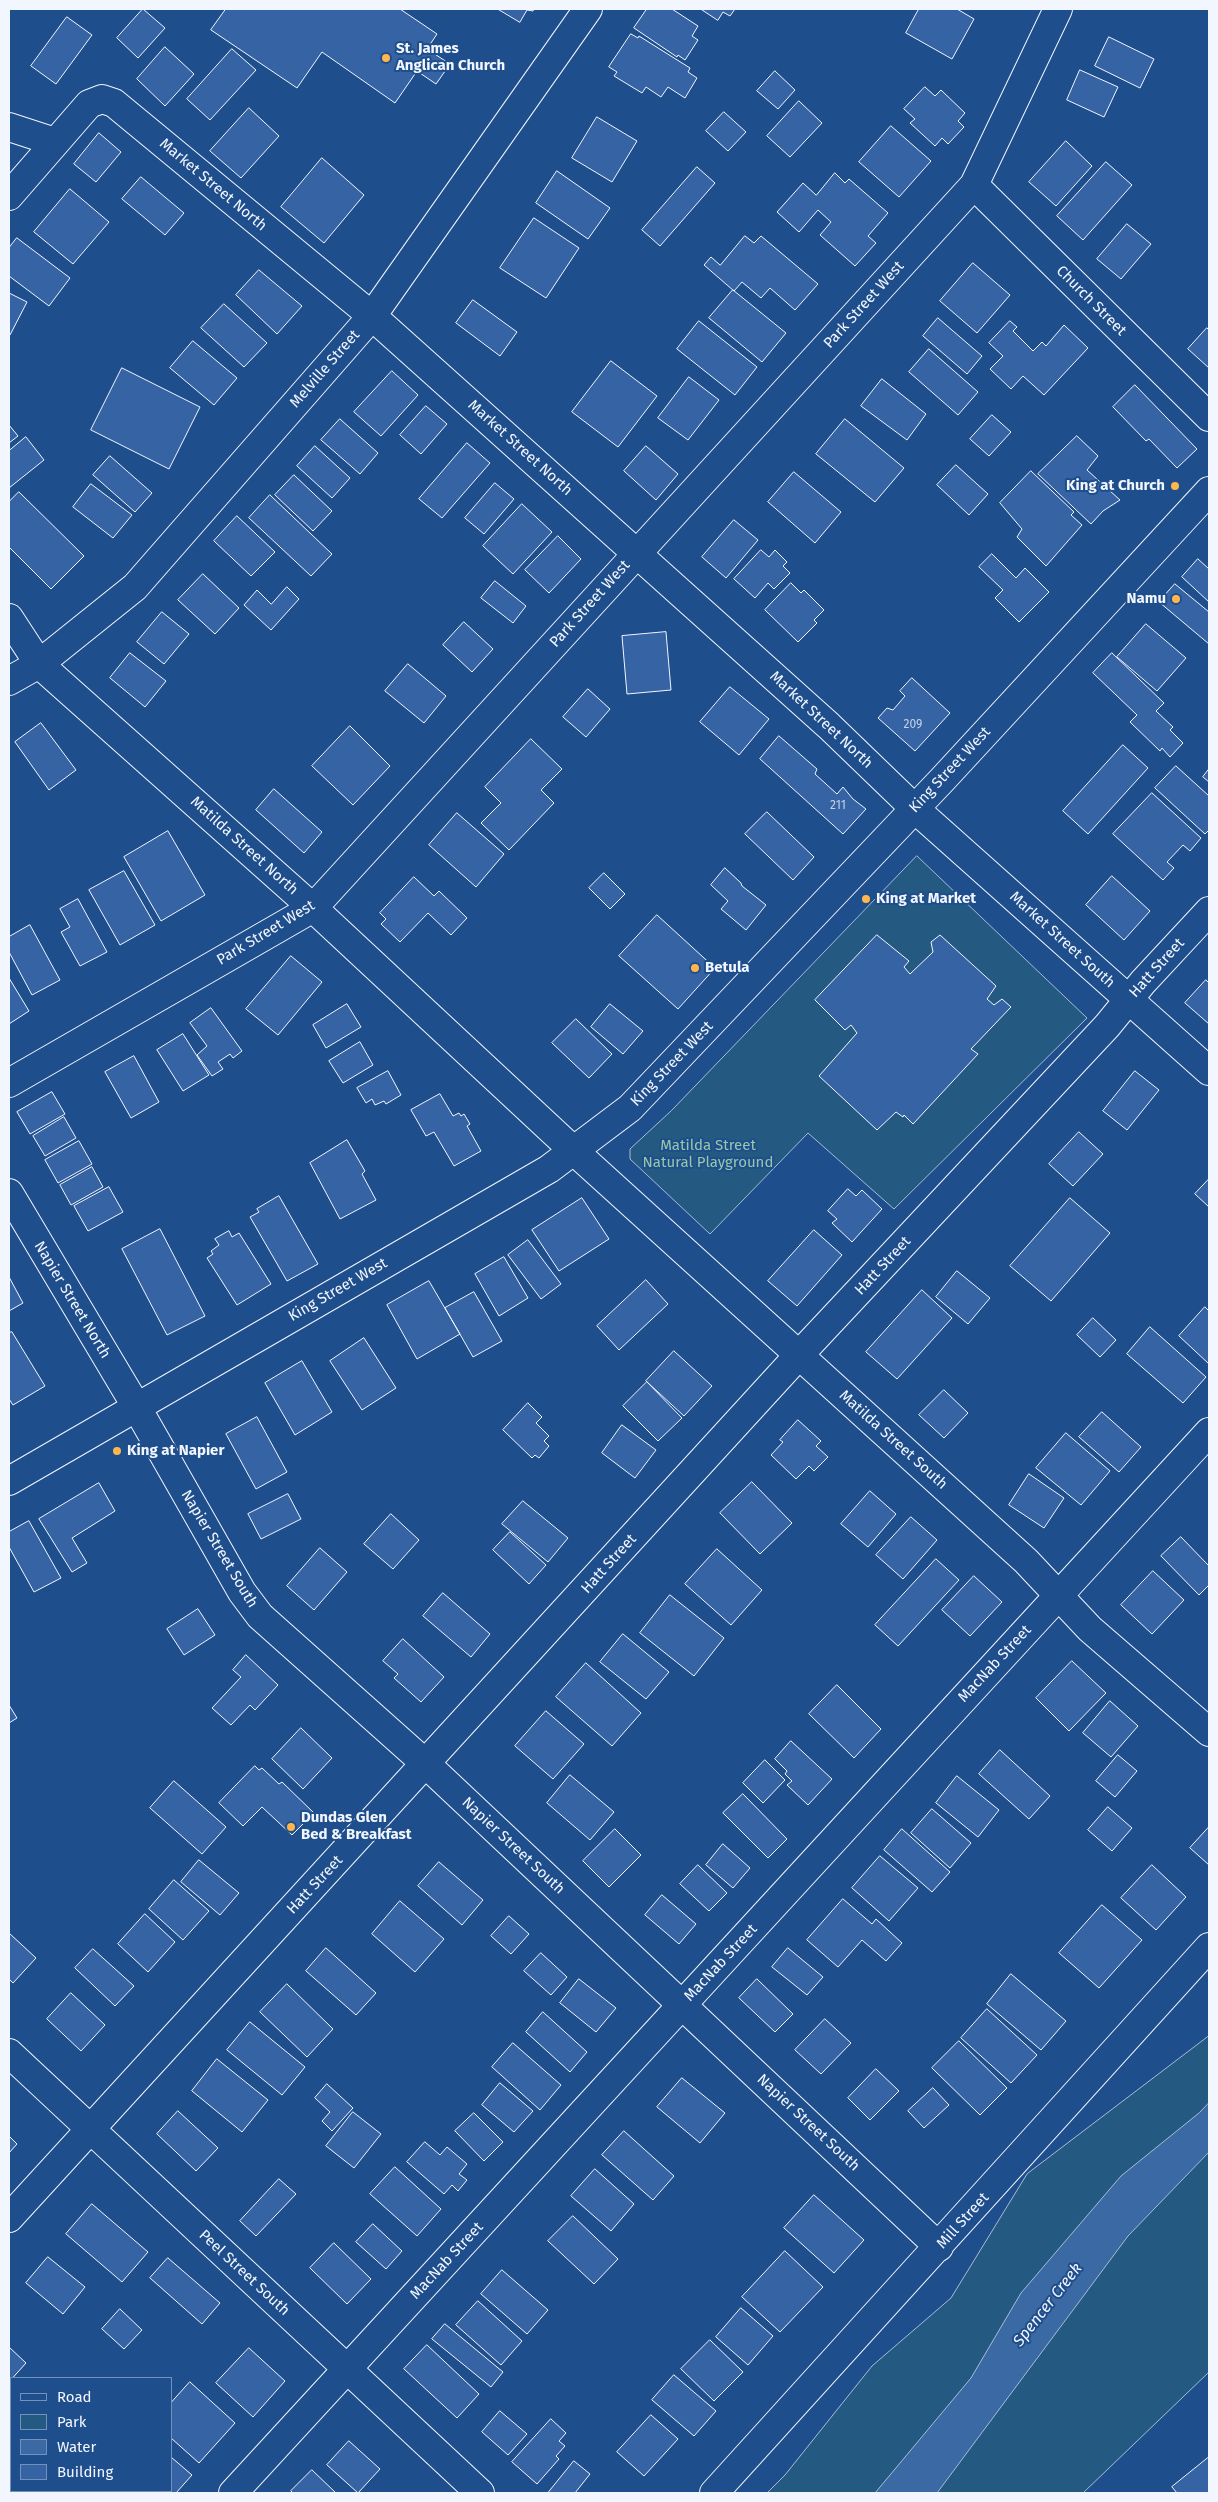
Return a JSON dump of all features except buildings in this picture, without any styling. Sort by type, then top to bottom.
[{"type":"street","name":"Melville Street","points":[[9,681],[39,664],[135,587],[372,316],[588,9]]},
{"type":"street","name":"Park Street West","points":[[9,1083],[313,908],[974,184],[1058,9]]},
{"type":"street","name":"Market Street North","points":[[54,142],[89,104],[102,99],[114,103],[372,316],[637,552],[828,726],[914,808]]},
{"type":"street","points":[[9,127],[54,142],[9,196]]},
{"type":"street","name":"Church Street","points":[[974,184],[1209,417]]},
{"type":"street","name":"King Street West","points":[[9,1481],[136,1406],[550,1169],[630,1108],[914,808],[1209,491]]},
{"type":"street","name":"Matilda Street North","points":[[9,618],[39,664],[313,908],[574,1151]]},
{"type":"street","name":"Market Street South","points":[[914,808],[1209,1071]]},
{"type":"street","name":"Hatt Street","points":[[9,2218],[799,1355],[1107,1026],[1128,1000],[1209,911]]},
{"type":"street","name":"Matilda Street South","points":[[574,1151],[1026,1561],[1090,1629],[1209,1732]]},
{"type":"street","name":"Napier Street North","points":[[9,1193],[136,1406]]},
{"type":"street","name":"Napier Street South","points":[[136,1406],[242,1592],[260,1616],[426,1764],[940,2247]]},
{"type":"street","name":"MacNab Street","points":[[233,2493],[1209,1432]]},
{"type":"street","name":"Mill Street","points":[[714,2493],[940,2247],[1209,1947]]},
{"type":"street","name":"Peel Street South","points":[[9,2052],[480,2493]]},
{"type":"green space","name":"Matilda Street Natural Playground","points":[[917,856],[1087,1018],[894,1209],[808,1133],[710,1234],[630,1159],[630,1149],[671,1111]]},
{"type":"green space","points":[[1209,2036],[1209,2372],[1083,2493],[767,2493],[785,2475],[872,2366],[951,2298],[1027,2174]]},
{"type":"water","name":"Spencer Creek","points":[[1209,2103],[1209,2152],[1128,2236],[937,2493],[875,2493],[971,2378],[1021,2293],[1121,2176]]},
{"type":"place","name":"St. James Anglican Church","points":[[386,58]]},
{"type":"place","name":"King at Church","points":[[1175,486]]},
{"type":"place","name":"Namu","points":[[1176,599]]},
{"type":"place","name":"King at Market","points":[[866,899]]},
{"type":"place","name":"Betula","points":[[695,968]]},
{"type":"place","name":"King at Napier","points":[[117,1451]]},
{"type":"place","name":"Dundas Glen Bed & Breakfast","points":[[291,1827]]}]
